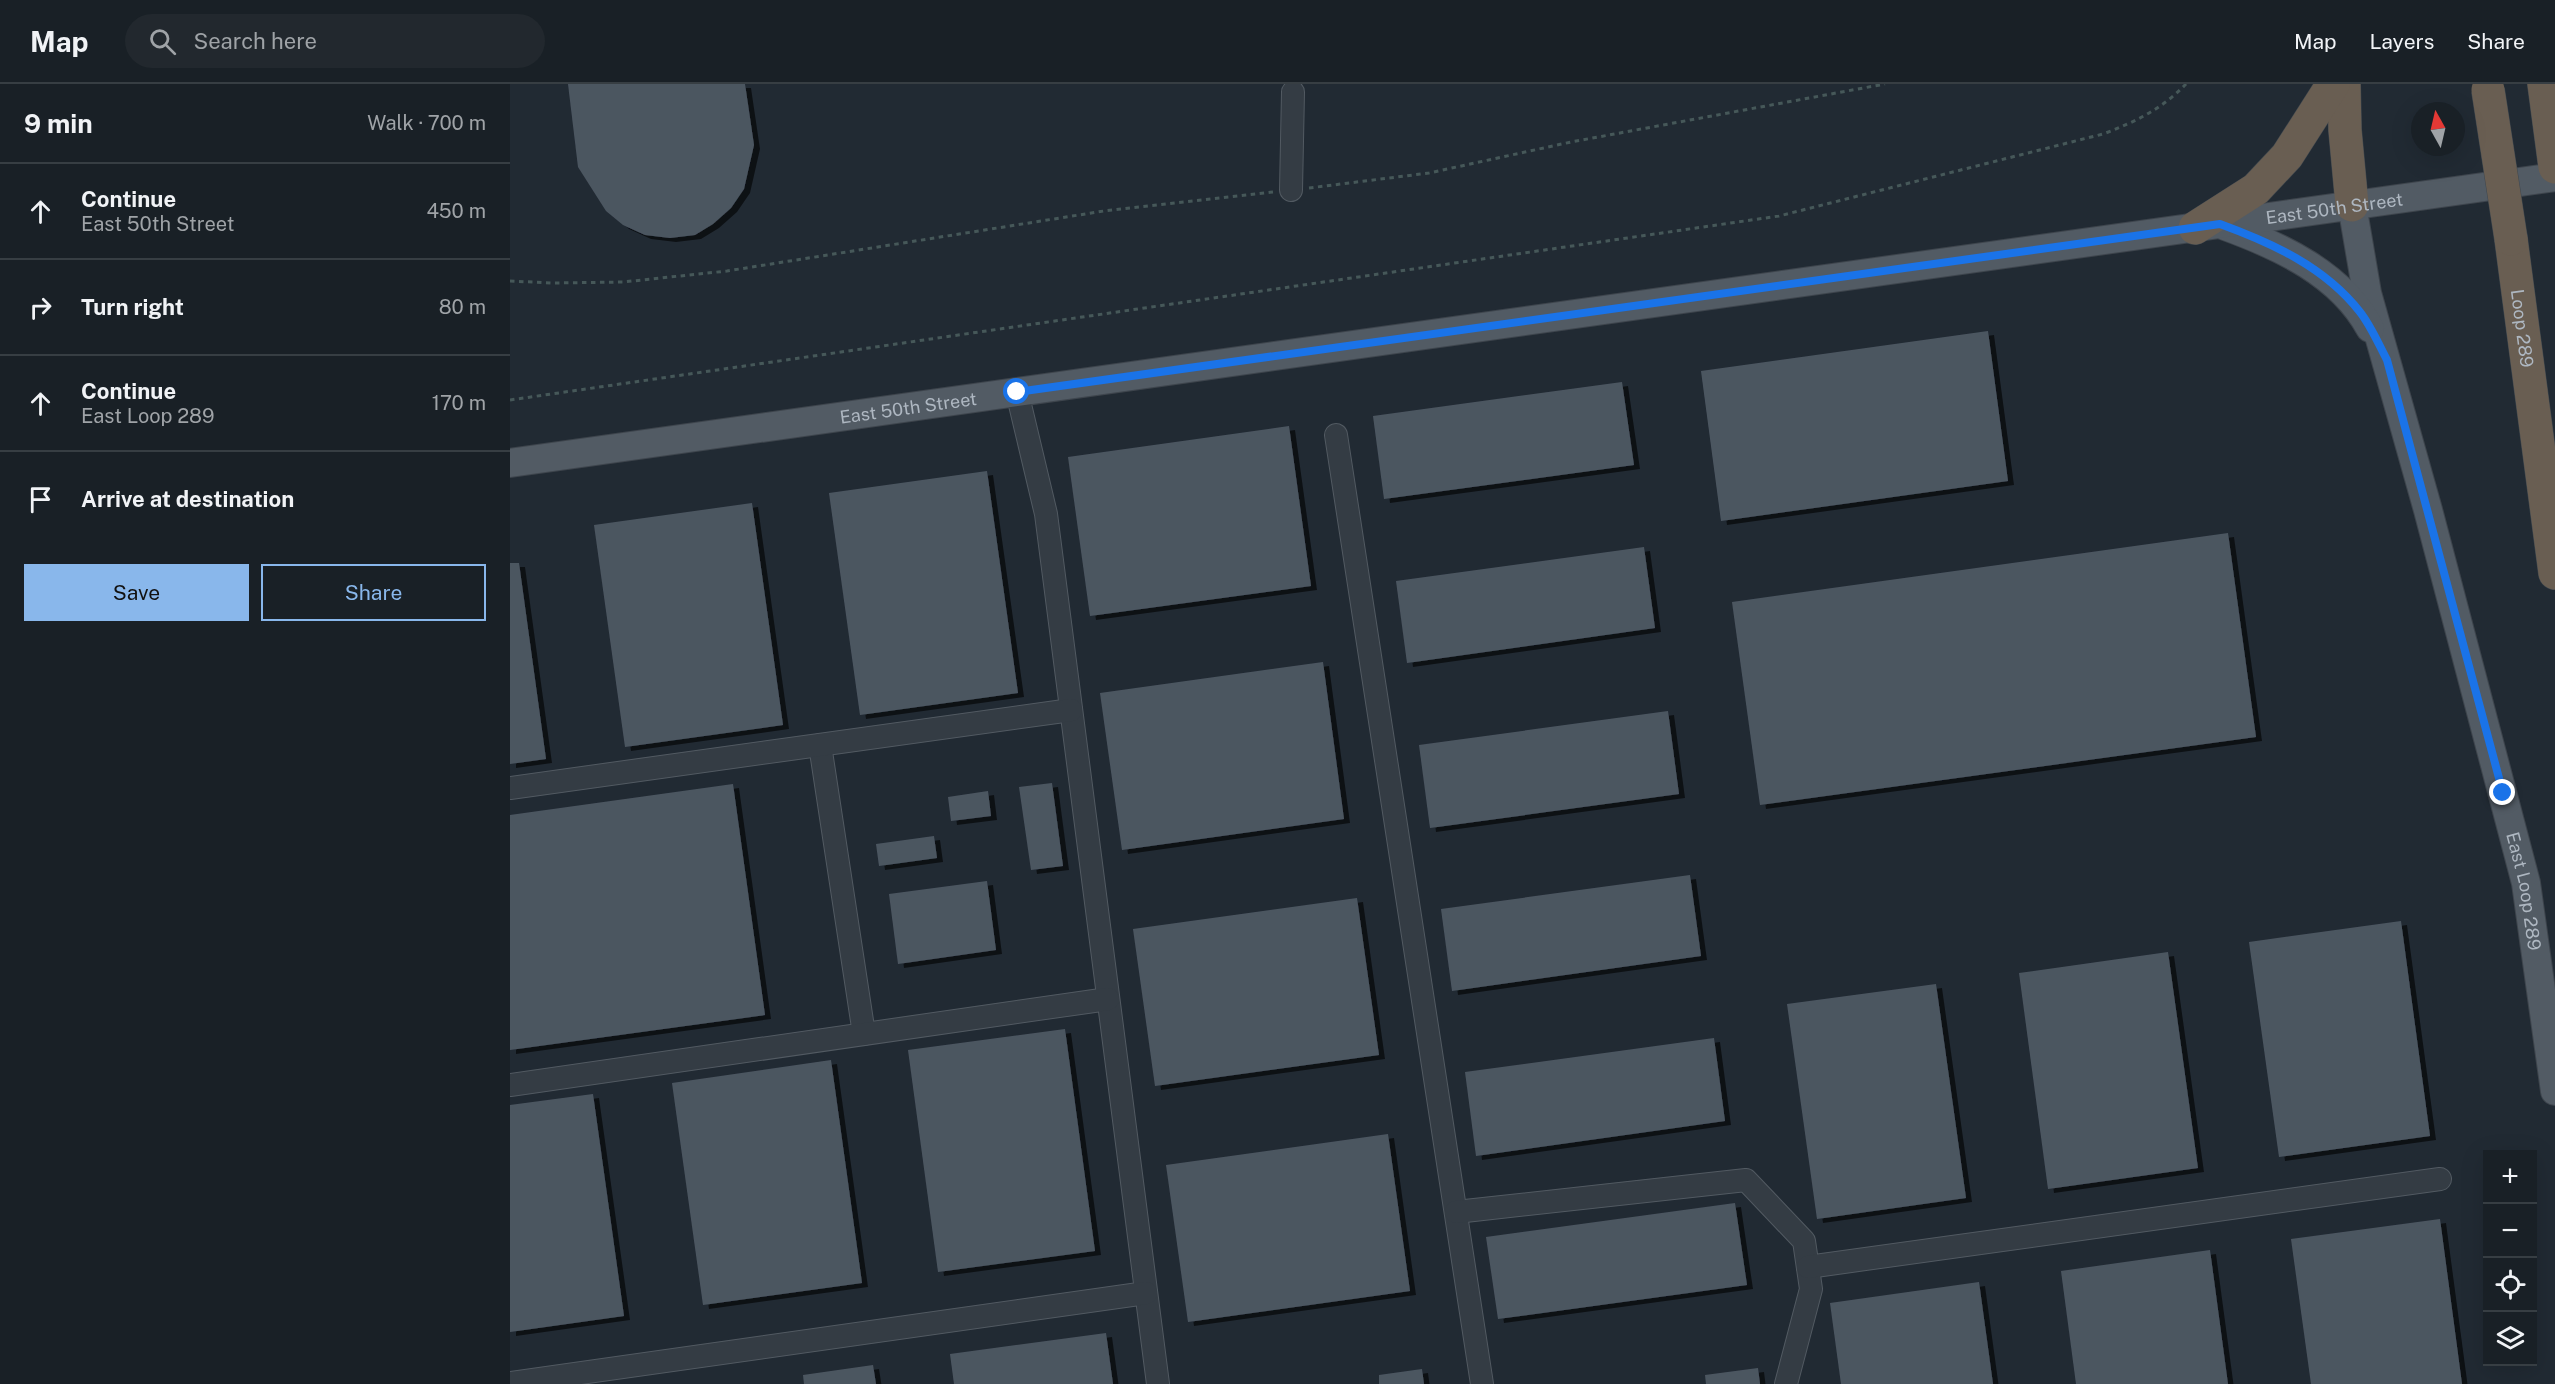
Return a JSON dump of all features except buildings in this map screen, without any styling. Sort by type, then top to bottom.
[{"type":"highway","points":[[2207,226],[2256,189],[2287,156],[2333,84]]},
{"type":"highway","points":[[2344,84],[2345,130],[2352,206]]},
{"type":"highway","points":[[2544,84],[2555,167]]},
{"type":"highway","name":"Loop 289","points":[[2488,87],[2511,239],[2555,573]]},
{"type":"main road","name":"East 50th Street","points":[[510,463],[2555,177]]},
{"type":"main road","name":"East Loop 289","points":[[2352,206],[2367,293],[2387,360],[2521,863],[2555,1091]]},
{"type":"main road","points":[[2207,226],[2269,242],[2337,286],[2362,313],[2387,360]]},
{"type":"lane","points":[[1291,190],[1293,92]]},
{"type":"lane","points":[[1017,392],[1046,514],[1158,1384]]},
{"type":"lane","points":[[1336,435],[1482,1384]]},
{"type":"lane","points":[[510,788],[1071,710]]},
{"type":"lane","points":[[820,745],[864,1034]]},
{"type":"lane","points":[[510,1085],[1108,999]]},
{"type":"lane","points":[[1808,1266],[2440,1179]]},
{"type":"lane","points":[[1455,1212],[1746,1180],[1804,1241],[1811,1289],[1786,1384]]},
{"type":"lane","points":[[510,1383],[1146,1293]]},
{"type":"path","points":[[510,280],[552,283],[623,282],[727,271],[1191,199],[1291,190],[1429,173],[1570,142],[1885,84]]},
{"type":"path","points":[[510,400],[1779,216],[2103,134],[2135,122],[2157,110],[2186,84]]},
{"type":"route","points":[[1017,392],[2220,224],[2269,242],[2337,286],[2362,313],[2387,360],[2503,793]]}]
